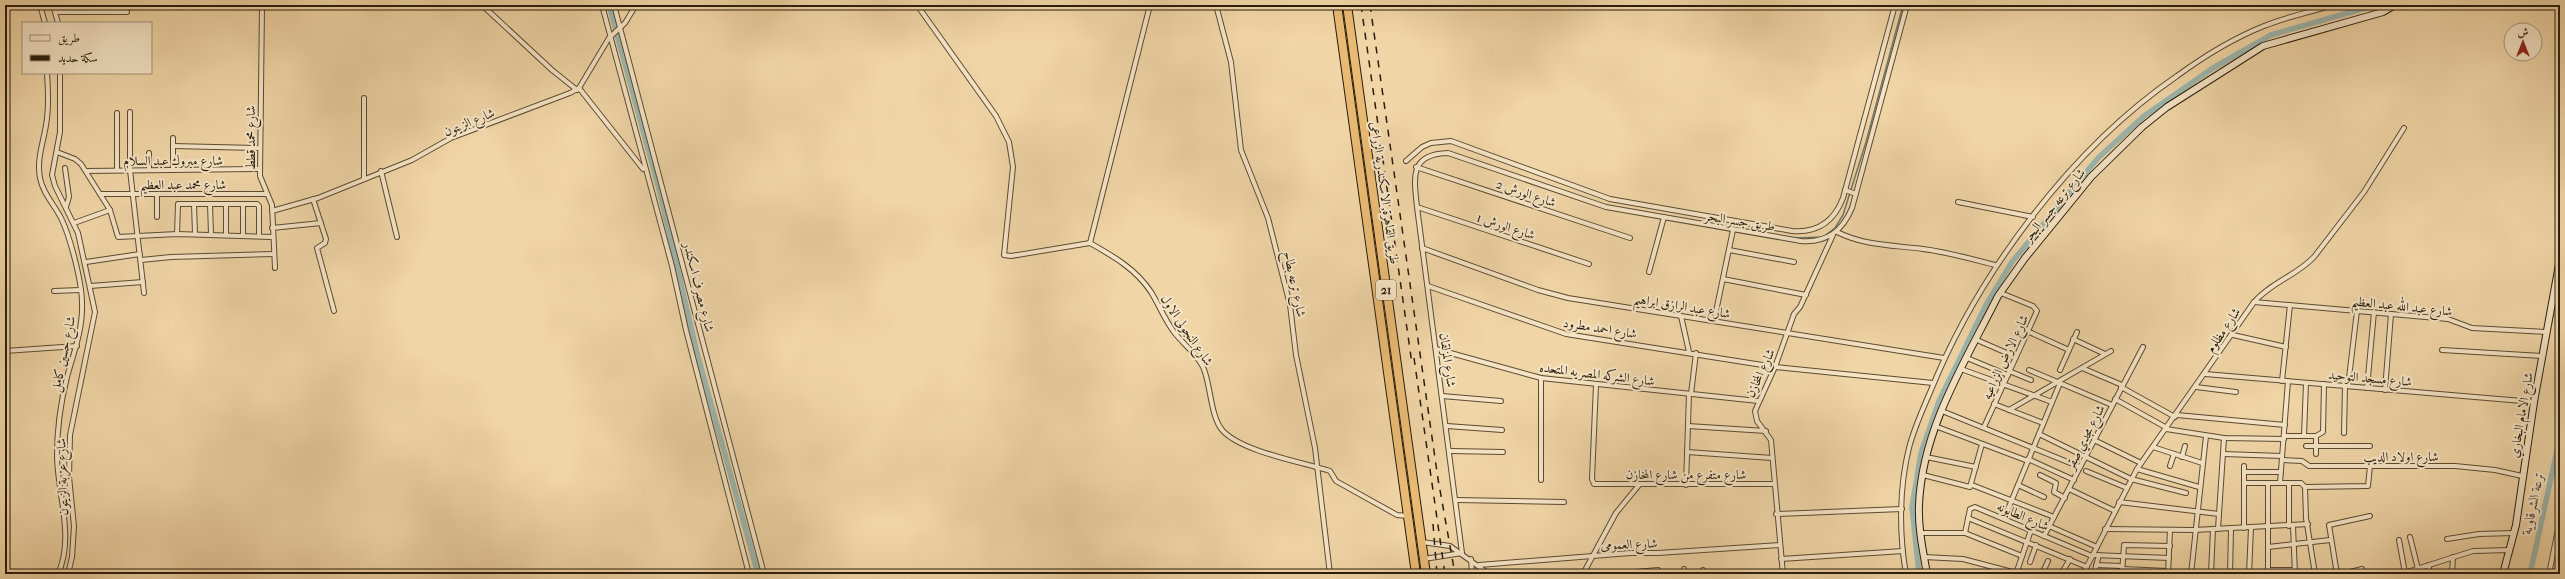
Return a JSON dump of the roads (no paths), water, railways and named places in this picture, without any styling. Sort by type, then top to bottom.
[{"type":"highway","name":"طريق القاهرة, الاسكندرية الزراعى","points":[[1337,5],[1416,574]]},
{"type":"highway","name":"طريق القاهرة, الاسكندرية الزراعى","points":[[1347,5],[1426,574]]},
{"type":"street","points":[[40,5],[45,22]]},
{"type":"street","points":[[53,5],[58,22]]},
{"type":"street","name":"شارع محمد قطط","points":[[262,5],[258,148],[259,169],[260,182],[272,211],[272,236],[275,268]]},
{"type":"street","points":[[482,5],[552,70],[578,89],[628,146],[645,172]]},
{"type":"street","name":"شارع مصرف اسكندر","points":[[602,5],[645,172],[672,266],[686,330],[749,574]]},
{"type":"street","name":"شارع مصرف اسكندر","points":[[614,5],[764,574]]},
{"type":"street","points":[[578,89],[611,36],[621,28],[636,5]]},
{"type":"street","points":[[917,5],[996,116],[1009,142],[1013,167],[1004,255],[1011,256],[1090,243],[1150,5]]},
{"type":"street","name":"شارع ترعه بطاح","points":[[1216,5],[1232,62],[1241,150],[1266,210],[1284,278],[1293,321],[1296,355],[1313,435],[1330,574]]},
{"type":"street","name":"طريق جسر البحر","points":[[1406,160],[1422,147],[1431,142],[1451,141],[1610,199],[1792,231],[1809,231],[1824,225],[1839,209],[1895,5]]},
{"type":"street","name":"طريق جسر البحر","points":[[1416,168],[1431,156],[1448,153],[1601,206],[1734,230],[1808,241],[1833,235],[1837,232],[1848,216],[1856,194],[1907,5]]},
{"type":"street","name":"شارع ترعه جسر البحر","points":[[1906,574],[1903,550],[1902,509],[1908,450],[1944,358],[1995,265],[2075,165],[2134,110],[2177,75],[2230,43],[2264,26],[2334,5]]},
{"type":"street","name":"شارع ترعه جسر البحر","points":[[1927,574],[1920,532],[1919,505],[1926,457],[1935,426],[1967,358],[2001,292],[2025,258],[2090,177],[2142,127],[2167,107],[2263,46],[2383,12],[2395,5]]},
{"type":"street","points":[[56,12],[127,12]]},
{"type":"street","name":"شارع حسين كامل","points":[[47,74],[47,118],[39,158],[40,178],[43,188],[61,218],[67,233],[80,290],[82,312],[77,346],[67,378],[58,432],[58,477],[65,544],[64,557],[58,574]]},
{"type":"street","name":"شارع عزبة الزيتون","points":[[60,74],[60,132],[52,175],[55,186],[74,223],[86,262],[94,302],[94,322],[70,435],[69,477],[74,526],[72,557],[68,574]]},
{"type":"street","name":"شارع الزيتون","points":[[272,211],[313,199],[381,170],[412,160],[451,138],[578,89]]},
{"type":"street","points":[[364,98],[364,178]]},
{"type":"street","points":[[130,112],[130,170],[144,293]]},
{"type":"street","points":[[117,113],[117,170]]},
{"type":"street","name":"شارع مظلوم","points":[[2083,574],[2137,469],[2176,416],[2254,302],[2263,292],[2278,281],[2308,264],[2364,192],[2404,128]]},
{"type":"street","points":[[173,138],[173,170]]},
{"type":"street","points":[[173,146],[258,148]]},
{"type":"street","points":[[57,152],[79,161],[110,210],[118,236],[177,234],[243,234],[272,236]]},
{"type":"street","points":[[148,153],[149,170]]},
{"type":"street","points":[[65,168],[69,197],[66,207]]},
{"type":"street","name":"شارع المزلقان","points":[[1416,168],[1417,207],[1450,451],[1462,553]]},
{"type":"street","name":"شارع الورش 2","points":[[1416,168],[1630,238]]},
{"type":"street","name":"شارع مبروك عبد السلام","points":[[86,171],[259,169]]},
{"type":"street","points":[[381,170],[397,238]]},
{"type":"street","points":[[1845,190],[1856,194]]},
{"type":"street","name":"شارع محمد عبد العظيم","points":[[100,194],[266,194]]},
{"type":"street","points":[[157,194],[157,217]]},
{"type":"street","points":[[313,199],[326,241],[317,248],[334,310]]},
{"type":"street","points":[[1958,202],[2034,217]]},
{"type":"street","points":[[194,204],[195,234]]},
{"type":"street","points":[[210,204],[211,234]]},
{"type":"street","points":[[226,204],[226,234]]},
{"type":"street","points":[[177,234],[177,205],[242,204],[259,205],[259,235]]},
{"type":"street","points":[[242,204],[243,234]]},
{"type":"street","name":"شارع الورش 1","points":[[1417,207],[1590,264]]},
{"type":"street","points":[[74,223],[110,210]]},
{"type":"street","points":[[1649,272],[1664,217]]},
{"type":"street","points":[[272,228],[321,223]]},
{"type":"street","points":[[1714,321],[1734,230]]},
{"type":"street","points":[[1837,232],[1861,241],[1892,247],[1923,249],[1995,265]]},
{"type":"street","name":"شارع المخازن","points":[[1783,574],[1776,514],[1771,440],[1755,416],[1758,401],[1775,367],[1788,335],[1794,314],[1806,296],[1833,235]]},
{"type":"street","name":"شارع النجولى الاول","points":[[1090,243],[1125,265],[1146,286],[1173,331],[1200,361],[1207,380],[1217,420],[1223,431],[1261,452],[1330,471],[1336,481],[1397,515],[1408,516]]},
{"type":"street","name":"شارع عبد الرازق ابراهيم","points":[[1422,248],[1555,295],[1714,321],[1788,335],[1944,358]]},
{"type":"street","points":[[1729,250],[1794,262]]},
{"type":"street","points":[[86,262],[140,254]]},
{"type":"street","points":[[141,260],[171,257],[274,254]]},
{"type":"street","name":"شارع الامام البخاري","points":[[2503,574],[2514,533],[2534,402],[2560,259]]},
{"type":"street","points":[[1723,279],[1806,296]]},
{"type":"street","points":[[90,286],[143,282]]},
{"type":"street","name":"شارع احمد مطرود","points":[[1428,286],[1561,333],[1696,353],[1775,367],[1933,383]]},
{"type":"street","points":[[54,292],[80,290]]},
{"type":"street","name":"شارع الارض الزراعيه","points":[[1984,427],[2036,309],[2001,292]]},
{"type":"street","name":"شارع عبد الله عبد العظيم","points":[[2254,302],[2448,318],[2472,328],[2546,332]]},
{"type":"street","points":[[2282,381],[2290,305]]},
{"type":"street","points":[[2344,433],[2347,386],[2357,311]]},
{"type":"street","points":[[2367,388],[2374,312]]},
{"type":"street","points":[[2385,390],[2391,314]]},
{"type":"street","points":[[1681,316],[1688,352]]},
{"type":"street","points":[[2027,331],[2069,350]]},
{"type":"street","points":[[2060,370],[2077,332]]},
{"type":"street","points":[[2233,334],[2286,346]]},
{"type":"street","points":[[2073,339],[2105,354]]},
{"type":"street","points":[[1977,340],[2016,357]]},
{"type":"street","points":[[5,351],[77,346]]},
{"type":"street","name":"شارع مجدي صقر","points":[[2044,536],[2143,348]]},
{"type":"street","name":"شارع الشركه المصريه المتحده","points":[[1436,349],[1541,378],[1758,401]]},
{"type":"street","points":[[2442,350],[2542,356]]},
{"type":"street","points":[[2009,410],[2111,351]]},
{"type":"street","points":[[1686,484],[1690,394],[1696,353]]},
{"type":"street","points":[[1967,358],[2031,380]]},
{"type":"street","points":[[2082,368],[2122,386],[2176,416],[2285,426]]},
{"type":"street","points":[[1962,369],[2052,402]]},
{"type":"street","points":[[2029,370],[2112,405]]},
{"type":"street","name":"شارع مسجد التوحيد","points":[[2205,374],[2534,402]]},
{"type":"street","points":[[1541,378],[1541,480]]},
{"type":"street","points":[[2280,483],[2288,381]]},
{"type":"street","points":[[2004,519],[2052,402],[2058,382]]},
{"type":"street","points":[[2304,436],[2306,383]]},
{"type":"street","points":[[2115,399],[2167,428],[2206,436],[2224,438],[2318,435],[2324,430],[2324,384]]},
{"type":"street","name":"شارع متفرع من شارع المخازن","points":[[1596,385],[1592,479],[1594,484],[1774,484]]},
{"type":"street","points":[[2196,387],[2236,392]]},
{"type":"street","points":[[1442,396],[1501,401]]},
{"type":"street","points":[[1994,404],[2043,422]]},
{"type":"street","points":[[1942,411],[2080,467]]},
{"type":"street","points":[[1446,426],[1502,430]]},
{"type":"street","points":[[1688,426],[1766,431]]},
{"type":"street","points":[[1935,426],[2028,460],[2074,480]]},
{"type":"street","points":[[2039,434],[2132,479],[2186,493]]},
{"type":"street","points":[[2316,454],[2318,435]]},
{"type":"street","points":[[2191,574],[2194,530],[2206,436]]},
{"type":"street","points":[[2211,574],[2215,529],[2218,514],[2224,438]]},
{"type":"street","points":[[2094,440],[2141,463]]},
{"type":"street","points":[[1971,486],[1982,444]]},
{"type":"street","points":[[2182,457],[2185,446]]},
{"type":"street","points":[[2306,446],[2370,446]]},
{"type":"street","points":[[2153,447],[2202,463]]},
{"type":"street","points":[[1450,451],[1503,452]]},
{"type":"street","points":[[1687,452],[1772,458]]},
{"type":"street","points":[[2170,466],[2174,454]]},
{"type":"street","name":"شارع اولاد الديب","points":[[2222,454],[2282,458],[2302,461],[2309,466],[2455,466],[2500,471],[2522,476]]},
{"type":"street","points":[[1926,457],[1976,467]]},
{"type":"street","points":[[2244,466],[2244,528]]},
{"type":"street","points":[[2305,487],[2368,486],[2370,466]]},
{"type":"street","points":[[2137,469],[2199,487]]},
{"type":"street","points":[[2086,471],[2127,488]]},
{"type":"street","points":[[2244,472],[2281,472]]},
{"type":"street","points":[[1923,475],[1971,486],[2012,500],[2054,517]]},
{"type":"street","points":[[2040,475],[2056,483],[2054,492],[2065,498]]},
{"type":"street","points":[[2244,483],[2302,483],[2305,487],[2308,524],[2315,574]]},
{"type":"street","points":[[2268,483],[2268,572],[2295,572],[2289,483]]},
{"type":"street","points":[[1583,574],[1616,513],[1639,485]]},
{"type":"street","points":[[2018,485],[2044,496]]},
{"type":"street","points":[[2070,489],[2115,511]]},
{"type":"street","points":[[1456,500],[1564,502]]},
{"type":"street","points":[[2119,502],[2218,514]]},
{"type":"street","name":"شارع الطابونه","points":[[1968,518],[1970,508],[1973,506],[2093,556],[2169,558]]},
{"type":"street","points":[[1776,514],[1902,509]]},
{"type":"street","points":[[2337,574],[2328,528],[2332,523],[2370,516]]},
{"type":"street","points":[[1965,533],[1968,518],[2036,544],[2087,567]]},
{"type":"street","points":[[2549,574],[2558,538],[2560,519]]},
{"type":"street","points":[[2105,529],[2194,530],[2308,524]]},
{"type":"street","points":[[2049,526],[2097,547]]},
{"type":"street","points":[[2249,574],[2251,528]]},
{"type":"street","points":[[2230,574],[2231,529]]},
{"type":"street","points":[[2016,572],[2031,530]]},
{"type":"street","points":[[2096,565],[2122,570],[2168,572],[2170,530]]},
{"type":"street","points":[[1920,532],[1965,533],[2022,556]]},
{"type":"street","points":[[2447,539],[2478,534],[2514,533]]},
{"type":"street","points":[[2410,537],[2415,571]]},
{"type":"street","points":[[2268,547],[2294,546],[2330,540]]},
{"type":"street","points":[[2399,540],[2403,574],[2478,550],[2510,550]]},
{"type":"street","points":[[1422,542],[1443,544],[1462,553],[1489,574]]},
{"type":"street","points":[[2030,562],[2036,544]]},
{"type":"street","points":[[2122,570],[2125,544],[2170,546]]},
{"type":"street","name":"شارع العمومى","points":[[1478,565],[1594,555],[1780,545]]},
{"type":"street","points":[[1781,559],[1903,550]]},
{"type":"street","points":[[1424,559],[1462,553]]},
{"type":"street","points":[[2094,574],[2099,555]]},
{"type":"street","points":[[1924,557],[1963,559],[2026,574]]},
{"type":"street","points":[[2452,574],[2453,557]]},
{"type":"street","points":[[2061,574],[2070,559]]},
{"type":"street","points":[[1471,560],[1472,574]]},
{"type":"street","points":[[2042,574],[2048,561]]},
{"type":"street","points":[[2429,565],[2429,574]]},
{"type":"street","points":[[2342,574],[2362,569]]},
{"type":"street","points":[[1614,574],[1658,570]]},
{"type":"waterway","points":[[609,5],[659,189],[697,353],[758,574]]},
{"type":"waterway","points":[[1796,238],[1823,237],[1835,228],[1843,215],[1866,142],[1903,5]]},
{"type":"waterway","points":[[1919,574],[1912,507],[1921,453],[1939,401],[1986,305],[2012,262],[2098,158],[2144,116],[2213,68],[2271,35],[2376,5]]},
{"type":"waterway","name":"ترعة الشرقاوية","points":[[2530,574],[2560,437]]},
{"type":"railway","points":[[1361,5],[1412,364]]},
{"type":"railway","points":[[1370,5],[1438,479],[1455,574]]},
{"type":"railway","points":[[1414,358],[1445,574]]},
{"type":"railway","points":[[1433,524],[1437,574]]}]
